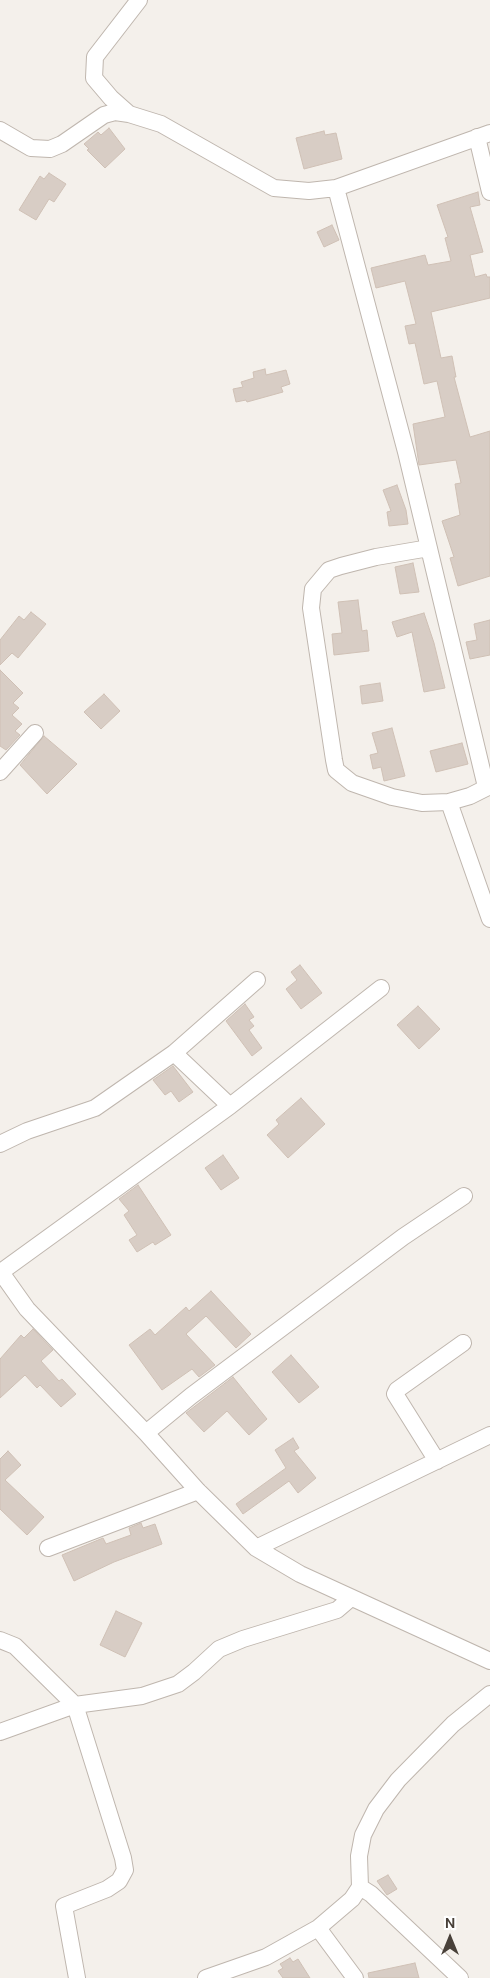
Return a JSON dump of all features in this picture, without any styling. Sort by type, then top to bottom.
[{"type":"street","points":[[129,114],[111,98],[94,78],[95,57],[139,0]]},
{"type":"street","points":[[0,130],[31,148],[50,149],[62,144],[104,115],[116,112],[129,114],[161,124],[274,188],[309,191],[336,188],[484,135],[490,192]]},
{"type":"street","points":[[336,188],[429,548],[488,786],[470,796],[449,802],[422,803],[392,797],[352,783],[336,770],[311,608],[313,589],[329,570],[376,557],[429,548]]},
{"type":"street","points":[[0,772],[35,733]]},
{"type":"street","points":[[449,802],[490,919]]},
{"type":"street","points":[[0,1144],[28,1130],[96,1108],[174,1053],[257,980]]},
{"type":"street","points":[[381,988],[230,1106],[1,1272],[28,1309],[146,1433],[198,1491],[256,1548],[300,1574],[490,1661]]},
{"type":"street","points":[[174,1053],[230,1106]]},
{"type":"street","points":[[146,1433],[191,1396],[403,1237],[464,1196]]},
{"type":"street","points":[[437,1461],[395,1394],[396,1390],[463,1343]]},
{"type":"street","points":[[256,1548],[490,1435]]},
{"type":"street","points":[[48,1548],[198,1491]]},
{"type":"street","points":[[0,1732],[75,1705],[142,1696],[178,1684],[194,1672],[219,1648],[243,1638],[338,1610],[351,1598]]},
{"type":"street","points":[[0,1640],[15,1646],[75,1705],[123,1858],[125,1870],[119,1881],[108,1889],[64,1906],[77,1978]]},
{"type":"street","points":[[206,1978],[266,1957],[318,1928],[352,1899],[360,1887],[359,1856],[363,1835],[376,1809],[398,1780],[454,1724],[490,1694]]},
{"type":"street","points":[[360,1887],[371,1894],[460,1978]]},
{"type":"street","points":[[318,1928],[355,1978]]},
{"type":"building","points":[[109,128],[125,149],[105,168],[87,150],[89,149],[84,144],[98,132],[101,135]]},
{"type":"building","points":[[324,131],[325,135],[336,133],[342,159],[304,169],[296,138]]},
{"type":"building","points":[[49,173],[66,184],[54,202],[49,199],[36,220],[19,210],[40,176],[44,179]]},
{"type":"building","points":[[478,192],[480,205],[470,207],[483,252],[470,255],[475,277],[486,274],[487,277],[490,277],[490,298],[431,312],[441,358],[452,356],[456,377],[454,377],[470,437],[490,431],[490,576],[458,586],[450,558],[454,557],[442,521],[460,515],[455,484],[461,483],[456,460],[419,465],[413,424],[445,417],[437,381],[424,384],[415,343],[409,344],[405,326],[416,324],[405,281],[376,288],[371,268],[425,255],[428,265],[451,261],[445,238],[448,237],[437,205]]},
{"type":"building","points":[[332,225],[339,240],[324,247],[317,232]]},
{"type":"building","points":[[265,369],[266,375],[286,370],[290,384],[281,387],[283,392],[247,402],[246,400],[236,402],[233,389],[243,387],[241,382],[254,378],[253,372]]},
{"type":"building","points":[[397,485],[406,510],[408,524],[389,526],[387,512],[391,511],[383,490]]},
{"type":"building","points":[[413,563],[419,592],[400,594],[395,567]]},
{"type":"building","points":[[358,600],[362,631],[367,630],[369,651],[334,655],[332,634],[342,633],[338,602]]},
{"type":"building","points":[[31,612],[46,624],[18,658],[12,653],[0,665],[0,640],[19,616],[24,620]]},
{"type":"building","points":[[424,613],[434,643],[445,688],[424,692],[412,632],[397,637],[392,622]]},
{"type":"building","points":[[490,620],[490,655],[470,659],[466,642],[477,640],[474,624]]},
{"type":"building","points":[[0,670],[23,693],[13,703],[19,708],[12,715],[22,724],[15,731],[20,735],[6,750],[0,746]]},
{"type":"building","points":[[380,683],[383,701],[362,704],[360,686]]},
{"type":"building","points":[[104,694],[120,711],[101,729],[84,712]]},
{"type":"building","points":[[392,728],[405,776],[384,781],[381,767],[373,769],[370,755],[378,753],[372,733]]},
{"type":"building","points":[[44,736],[77,764],[47,794],[20,765]]},
{"type":"building","points":[[462,743],[468,764],[436,772],[430,751]]},
{"type":"building","points":[[300,965],[322,993],[301,1009],[286,989],[297,980],[291,972]]},
{"type":"building","points":[[245,1004],[254,1017],[249,1020],[254,1026],[249,1030],[262,1048],[252,1056],[226,1021]]},
{"type":"building","points":[[418,1006],[440,1029],[419,1049],[397,1025]]},
{"type":"building","points":[[173,1066],[193,1092],[179,1102],[171,1091],[165,1095],[153,1080]]},
{"type":"building","points":[[301,1098],[325,1124],[288,1158],[267,1135],[279,1124],[276,1120]]},
{"type":"building","points":[[223,1155],[239,1178],[221,1190],[205,1168]]},
{"type":"building","points":[[138,1185],[171,1235],[155,1245],[153,1242],[137,1252],[129,1240],[137,1235],[124,1215],[129,1211],[119,1199]]},
{"type":"building","points":[[211,1291],[251,1334],[236,1348],[206,1316],[186,1334],[215,1365],[199,1377],[192,1369],[162,1390],[129,1345],[150,1329],[155,1335],[186,1307],[189,1311]]},
{"type":"building","points":[[33,1329],[53,1350],[41,1361],[59,1381],[62,1379],[76,1394],[61,1407],[40,1385],[37,1388],[25,1375],[0,1398],[0,1359],[21,1335],[24,1338]]},
{"type":"building","points":[[291,1355],[319,1387],[299,1403],[272,1372]]},
{"type":"building","points":[[233,1377],[267,1419],[249,1435],[227,1411],[204,1432],[186,1413]]},
{"type":"building","points":[[293,1438],[299,1448],[294,1451],[316,1478],[298,1493],[289,1481],[243,1514],[236,1504],[286,1468],[275,1450]]},
{"type":"building","points":[[8,1451],[21,1465],[5,1480],[44,1517],[27,1535],[0,1509],[0,1459]]},
{"type":"building","points":[[141,1523],[143,1528],[155,1524],[162,1544],[114,1562],[74,1581],[62,1555],[103,1538],[106,1544],[131,1535],[129,1528]]},
{"type":"building","points":[[116,1611],[142,1623],[125,1657],[100,1645]]},
{"type":"building","points":[[388,1875],[397,1889],[387,1895],[377,1881]]},
{"type":"building","points":[[290,1958],[293,1962],[298,1959],[310,1978],[283,1978],[278,1971],[283,1968],[280,1964]]},
{"type":"building","points":[[415,1963],[419,1978],[369,1978],[368,1973]]}]
